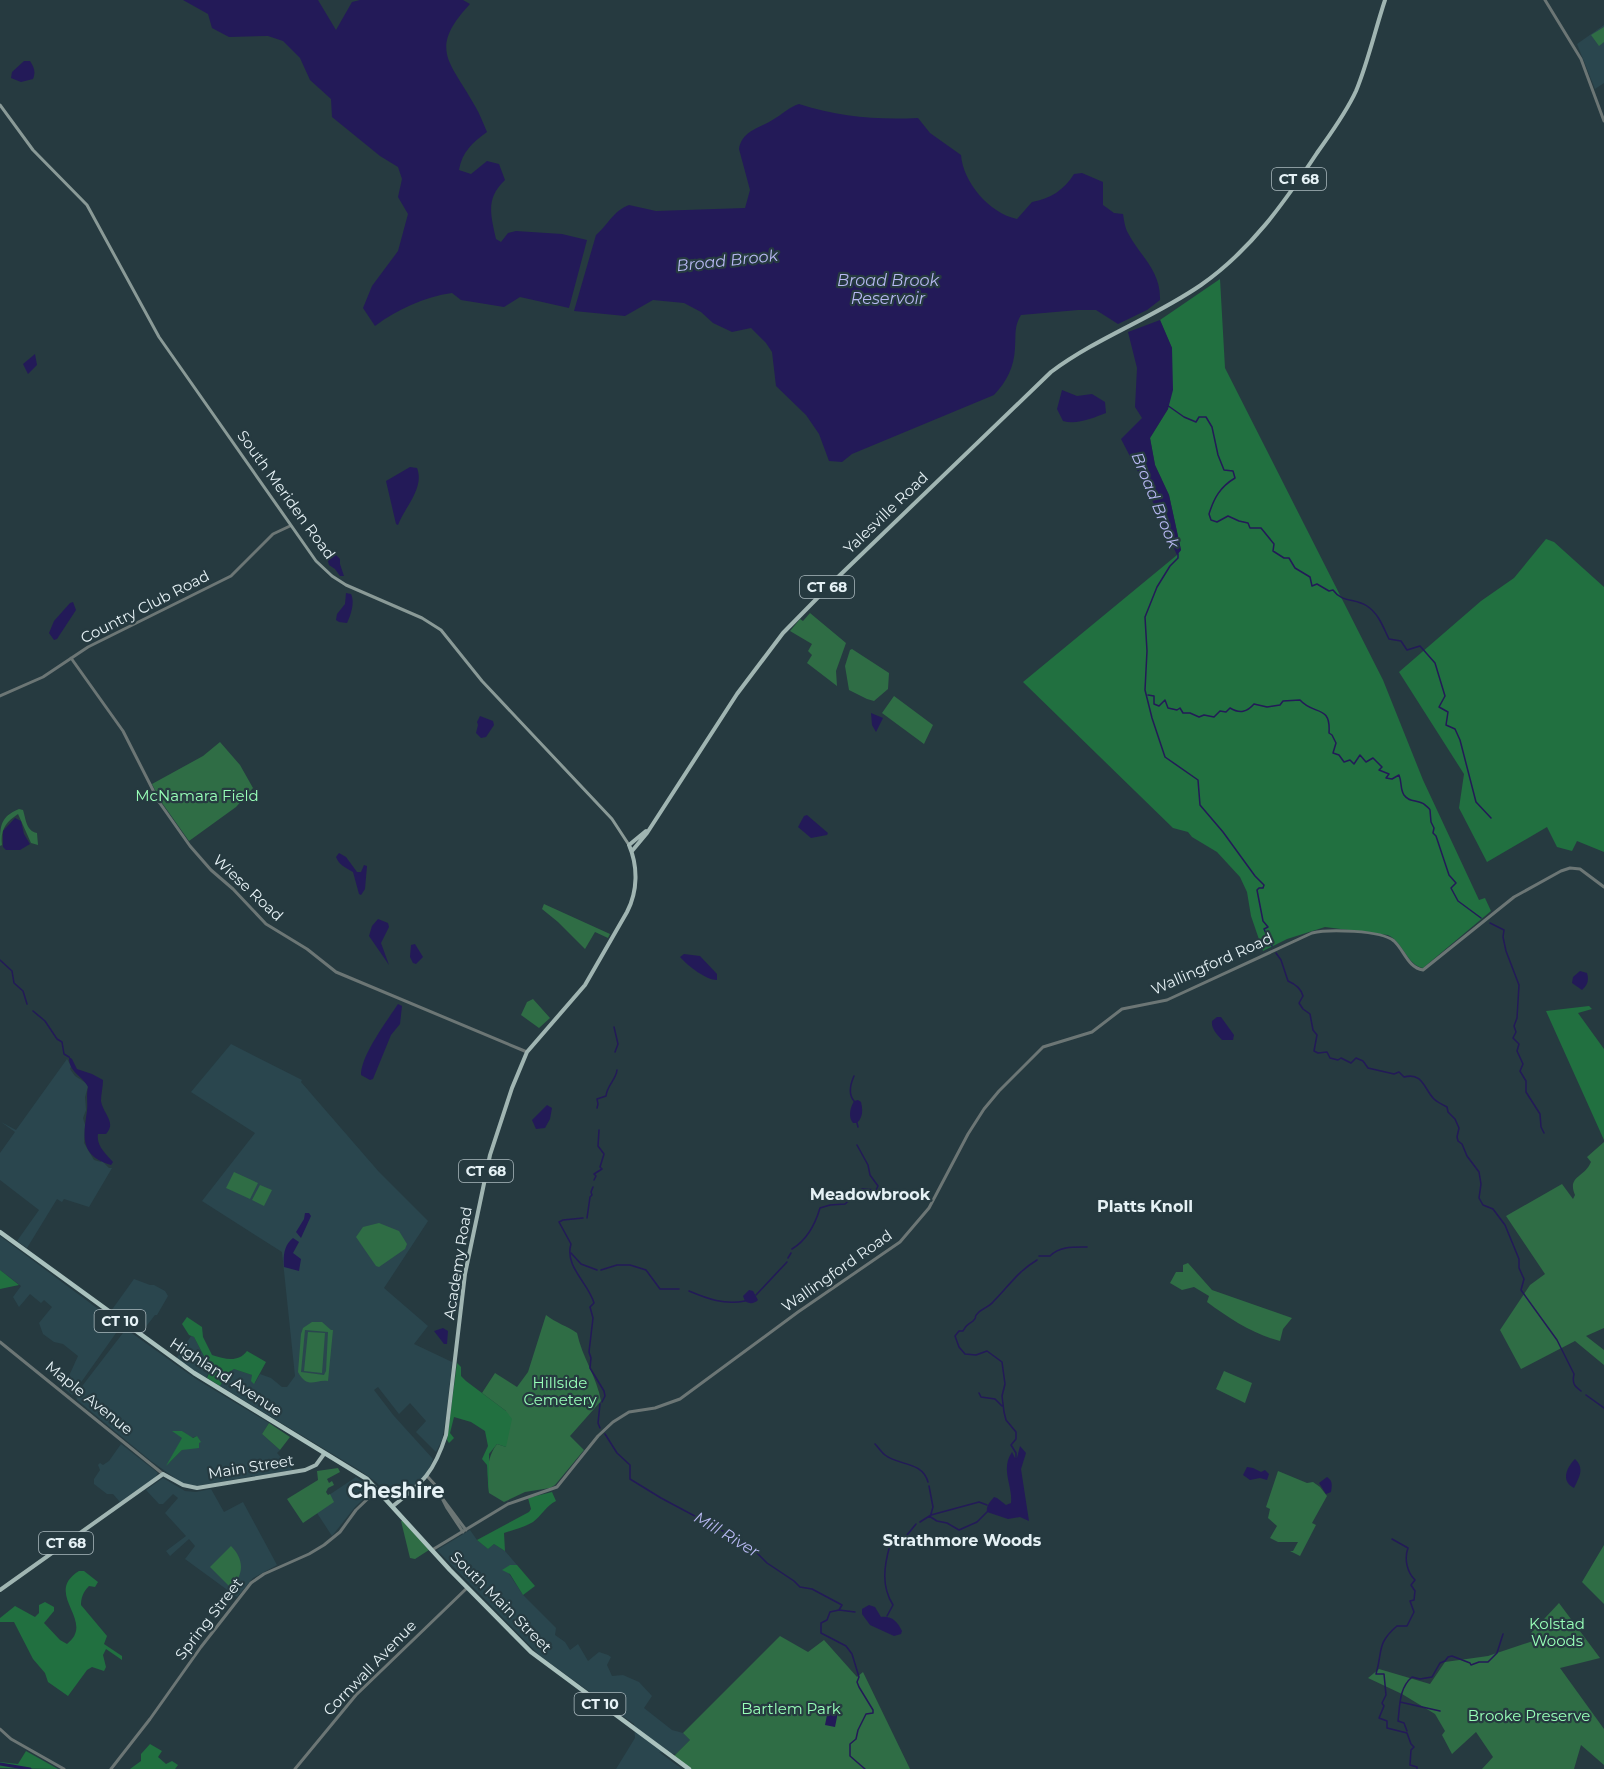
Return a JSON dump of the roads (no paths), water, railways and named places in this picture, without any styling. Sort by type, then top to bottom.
[{"type":"highway","name":"Highland Avenue","points":[[0,1232],[194,1373],[324,1454]]},
{"type":"highway","name":"CT 10","points":[[324,1454],[368,1479],[393,1506]]},
{"type":"highway","name":"South Main Street","points":[[393,1506],[468,1588],[543,1662],[689,1769]]},
{"type":"main road","name":"Yalesville Road","points":[[632,851],[646,834],[745,682],[779,638],[811,603],[1051,372],[1084,349],[1201,285],[1231,262],[1256,237],[1284,202],[1341,118],[1353,96],[1385,0]]},
{"type":"main road","name":"South Meriden Road","points":[[0,105],[33,150],[87,205],[159,337],[316,561],[333,576],[356,589],[422,618],[441,630],[482,681],[612,819],[632,851],[635,873],[632,900]]},
{"type":"main road","name":"Yalesville Road","points":[[629,845],[647,830]]},
{"type":"main road","name":"Academy Road","points":[[393,1506],[427,1476],[438,1457],[447,1431],[464,1281],[488,1162],[512,1088],[527,1052],[585,985],[632,900]]},
{"type":"main road","name":"Main Street","points":[[164,1474],[183,1485],[196,1488],[305,1470],[316,1465],[324,1454]]},
{"type":"main road","name":"CT 68","points":[[0,1590],[164,1474]]},
{"type":"street","points":[[1545,0],[1581,59],[1604,122]]},
{"type":"street","name":"Country Club Road","points":[[0,696],[43,677],[88,647],[231,576],[273,534],[290,526]]},
{"type":"street","name":"Wiese Road","points":[[71,658],[123,731],[159,802],[190,846],[266,924],[307,949],[336,972],[527,1052]]},
{"type":"street","name":"Wallingford Road","points":[[432,1550],[508,1504],[557,1487],[598,1436],[613,1422],[629,1412],[655,1408],[680,1399],[804,1308],[900,1242],[932,1204],[964,1141],[984,1109],[1043,1047],[1092,1032],[1122,1009],[1167,1000],[1317,932],[1330,931],[1387,937],[1396,943],[1414,968],[1423,970],[1527,889],[1570,868],[1577,868],[1587,873],[1604,886]]},
{"type":"street","name":"Maple Avenue","points":[[0,1342],[164,1474]]},
{"type":"street","points":[[427,1476],[433,1481],[447,1508],[464,1531]]},
{"type":"street","name":"Spring Street","points":[[111,1769],[251,1583],[268,1572],[324,1545],[340,1532],[356,1510],[378,1489]]},
{"type":"street","name":"Cornwall Avenue","points":[[295,1769],[356,1695],[468,1588]]},
{"type":"street","points":[[0,1729],[11,1739],[64,1769]]},
{"type":"water","points":[[183,0],[318,0],[336,30],[352,2],[360,0],[463,0],[470,4],[449,33],[446,45],[447,56],[487,132],[469,148],[459,170],[471,174],[487,161],[499,164],[505,180],[494,194],[491,208],[496,239],[501,242],[508,233],[516,231],[562,234],[587,240],[569,308],[520,297],[504,307],[461,300],[452,293],[431,297],[412,305],[375,326],[363,308],[372,286],[398,251],[408,214],[398,197],[402,179],[398,167],[380,156],[332,117],[331,99],[310,80],[300,58],[283,41],[268,36],[229,37],[212,28],[208,14]]},
{"type":"water","points":[[24,61],[30,61],[33,65],[33,79],[21,82],[11,78],[12,72]]},
{"type":"water","name":"Broad Brook Reservoir","points":[[799,104],[858,117],[918,118],[930,133],[961,155],[967,176],[979,195],[997,210],[1017,219],[1032,202],[1056,193],[1074,174],[1082,173],[1103,182],[1103,205],[1114,213],[1123,214],[1127,231],[1157,280],[1160,300],[1147,310],[1118,324],[1096,310],[1021,315],[1016,327],[1011,368],[994,395],[852,454],[842,462],[829,461],[819,434],[806,415],[776,386],[772,352],[751,328],[732,332],[713,323],[701,312],[684,303],[653,300],[625,316],[574,311],[596,235],[615,214],[629,205],[656,211],[745,208],[750,190],[739,149],[741,143],[753,130]]},
{"type":"water","points":[[1160,320],[1172,348],[1173,390],[1168,409],[1150,438],[1155,465],[1169,495],[1181,550],[1177,555],[1121,439],[1142,418],[1135,407],[1137,368],[1128,332]]},
{"type":"water","points":[[35,354],[37,365],[28,374],[23,364]]},
{"type":"water","points":[[1062,390],[1077,396],[1092,394],[1105,402],[1106,413],[1079,422],[1063,421],[1057,409]]},
{"type":"water","points":[[410,467],[417,468],[418,483],[413,498],[398,525],[386,481]]},
{"type":"water","points":[[330,554],[335,554],[340,559],[344,576],[340,576],[329,565],[327,558]]},
{"type":"water","points":[[346,593],[351,594],[353,601],[347,623],[336,620],[337,614],[345,604]]},
{"type":"water","points":[[73,602],[76,610],[57,639],[54,640],[49,633],[54,621]]},
{"type":"water","points":[[871,713],[883,718],[876,732],[872,725]]},
{"type":"water","points":[[480,716],[493,721],[494,725],[486,737],[481,738],[476,733]]},
{"type":"water","points":[[807,815],[828,833],[827,835],[811,838],[798,827]]},
{"type":"water","points":[[15,818],[21,821],[24,834],[30,844],[20,850],[6,850],[3,847],[3,831]]},
{"type":"water","points":[[339,853],[346,857],[357,872],[361,872],[364,865],[367,866],[365,889],[361,895],[353,872],[337,860]]},
{"type":"water","points":[[378,919],[388,923],[389,927],[381,943],[389,965],[369,936],[372,926]]},
{"type":"water","points":[[415,944],[423,957],[416,964],[410,957],[411,945]]},
{"type":"water","points":[[684,954],[700,956],[717,974],[717,980],[708,978],[692,968],[680,957]]},
{"type":"water","points":[[1580,971],[1587,973],[1588,978],[1582,990],[1572,983],[1573,977]]},
{"type":"water","points":[[398,1004],[402,1006],[400,1024],[391,1035],[373,1079],[370,1080],[361,1075],[365,1058],[375,1038]]},
{"type":"water","points":[[1221,1017],[1234,1035],[1233,1040],[1222,1040],[1215,1031],[1212,1021]]},
{"type":"water","points":[[69,1057],[77,1069],[103,1080],[101,1101],[110,1126],[106,1134],[98,1134],[98,1138],[102,1150],[113,1162],[111,1165],[94,1157],[86,1145],[88,1087],[71,1067]]},
{"type":"water","points":[[854,1101],[861,1102],[862,1113],[857,1123],[853,1123],[850,1118],[851,1109]]},
{"type":"water","points":[[547,1105],[552,1108],[550,1119],[545,1128],[536,1129],[532,1120]]},
{"type":"water","points":[[305,1213],[311,1216],[301,1238],[296,1232]]},
{"type":"water","points":[[293,1238],[299,1242],[293,1253],[301,1259],[299,1271],[284,1267],[285,1251]]},
{"type":"water","points":[[749,1290],[753,1291],[758,1300],[750,1303],[745,1301],[743,1296]]},
{"type":"water","points":[[443,1328],[448,1331],[447,1344],[444,1344],[434,1331]]},
{"type":"water","points":[[1020,1446],[1026,1453],[1021,1469],[1029,1521],[1020,1517],[1008,1519],[987,1512],[994,1497],[1006,1505],[1011,1503],[1007,1465],[1012,1452],[1017,1458]]},
{"type":"water","points":[[1575,1459],[1580,1469],[1574,1488],[1567,1482],[1566,1474]]},
{"type":"water","points":[[1247,1467],[1261,1472],[1265,1470],[1269,1474],[1267,1480],[1260,1478],[1250,1480],[1243,1475]]},
{"type":"water","points":[[1327,1477],[1332,1487],[1331,1492],[1326,1494],[1319,1483]]},
{"type":"water","points":[[869,1605],[875,1607],[881,1617],[891,1618],[896,1622],[902,1631],[901,1634],[894,1636],[870,1625],[862,1614],[862,1609]]},
{"type":"water","points":[[829,1705],[839,1707],[835,1727],[825,1725]]},
{"type":"waterway","points":[[1167,405],[1196,422],[1199,417],[1206,417],[1212,427],[1224,470],[1233,471],[1235,478],[1218,493],[1213,503],[1209,514],[1211,520],[1217,522],[1228,516],[1248,523],[1250,528],[1261,528],[1274,544],[1273,551],[1284,558],[1289,558],[1295,568],[1310,577],[1312,586],[1317,584],[1329,591],[1333,590],[1340,597],[1367,606],[1378,617],[1389,639],[1401,641],[1407,650],[1420,646],[1435,663],[1445,696],[1439,707],[1448,712],[1446,725],[1455,729],[1460,740],[1476,802],[1491,818]]},
{"type":"waterway","name":"Broad Brook","points":[[1178,554],[1178,558],[1157,587],[1145,617],[1147,651],[1145,690],[1165,757],[1198,780],[1200,805],[1264,885],[1263,888],[1257,890],[1263,921],[1268,927],[1264,929],[1272,946]]},
{"type":"waterway","points":[[1148,695],[1154,696],[1154,704],[1159,706],[1165,700],[1168,708],[1177,710],[1180,708],[1183,713],[1199,717],[1204,715],[1214,717],[1220,711],[1226,712],[1230,708],[1243,711],[1254,704],[1267,707],[1280,705],[1283,701],[1300,700],[1324,714],[1329,724],[1329,733],[1336,743],[1333,753],[1339,755],[1344,762],[1350,760],[1354,764],[1360,755],[1366,762],[1373,758],[1382,767],[1379,770],[1389,774],[1386,778],[1392,779],[1399,775],[1406,797],[1423,803],[1430,809],[1433,833],[1449,875],[1456,883],[1451,888],[1458,901],[1481,918]]},
{"type":"waterway","points":[[1490,923],[1504,930],[1506,951],[1519,985],[1517,1018],[1514,1026],[1516,1032],[1513,1038],[1519,1044],[1517,1051],[1523,1064],[1520,1071],[1526,1081],[1526,1092],[1540,1114],[1544,1133]]},
{"type":"waterway","name":"Broad Brook","points":[[1276,953],[1281,960],[1288,981],[1302,993],[1303,996],[1299,1003],[1310,1014],[1313,1030],[1317,1035],[1314,1051],[1327,1052],[1330,1058],[1338,1060],[1341,1058],[1351,1063],[1356,1058],[1363,1061],[1368,1068],[1394,1074],[1399,1072],[1404,1077],[1415,1077],[1422,1082],[1434,1099],[1447,1107],[1459,1128],[1458,1141],[1479,1172],[1481,1184],[1479,1198],[1483,1205],[1493,1209],[1505,1225],[1519,1259],[1519,1268],[1524,1279],[1521,1290],[1557,1340],[1574,1374],[1574,1384],[1581,1391]]},
{"type":"waterway","points":[[0,960],[12,971],[14,983],[23,991],[27,1004]]},
{"type":"waterway","points":[[33,1011],[45,1021],[57,1039],[62,1042],[64,1054],[69,1057]]},
{"type":"waterway","name":"Mill River","points":[[614,1027],[618,1044],[615,1052]]},
{"type":"waterway","name":"Mill River","points":[[597,1108],[597,1099],[606,1096],[617,1070]]},
{"type":"waterway","points":[[854,1076],[850,1089],[854,1101]]},
{"type":"waterway","points":[[857,1123],[858,1127]]},
{"type":"waterway","name":"Mill River","points":[[594,1180],[596,1176],[594,1174],[602,1169],[600,1167],[604,1154],[598,1146],[599,1130]]},
{"type":"waterway","points":[[792,1249],[810,1231],[820,1208],[845,1204],[862,1189],[876,1190],[878,1186],[870,1175],[868,1165],[857,1145]]},
{"type":"waterway","name":"Mill River","points":[[587,1218],[593,1187]]},
{"type":"waterway","name":"Mill River","points":[[583,1218],[559,1222],[571,1244],[571,1260],[574,1267],[594,1303],[590,1307],[593,1318],[589,1352],[590,1368],[604,1391],[605,1396],[602,1402]]},
{"type":"waterway","points":[[1039,1256],[1050,1256],[1058,1250],[1067,1248],[1087,1247]]},
{"type":"waterway","points":[[571,1253],[581,1264],[597,1270]]},
{"type":"waterway","points":[[788,1258],[791,1253]]},
{"type":"waterway","points":[[1016,1458],[1011,1445],[1016,1439],[1016,1432],[1006,1420],[1004,1412],[1002,1396],[1005,1384],[1002,1362],[987,1351],[976,1355],[965,1354],[959,1347],[955,1336],[959,1331],[963,1331],[979,1312],[991,1304],[1019,1274],[1037,1260]]},
{"type":"waterway","points":[[756,1295],[787,1262]]},
{"type":"waterway","points":[[601,1270],[617,1265],[630,1265],[646,1270],[660,1289],[679,1289]]},
{"type":"waterway","points":[[689,1291],[716,1300],[745,1301]]},
{"type":"waterway","points":[[979,1393],[981,1397],[995,1399],[1002,1406]]},
{"type":"waterway","name":"Broad Brook","points":[[1586,1395],[1604,1408]]},
{"type":"waterway","name":"Mill River","points":[[600,1404],[598,1423],[600,1428]]},
{"type":"waterway","name":"Mill River","points":[[605,1434],[617,1453],[630,1465],[630,1479],[749,1545],[767,1563],[800,1587],[812,1589],[842,1605],[839,1610],[830,1612],[827,1620],[821,1623],[821,1633],[846,1646],[852,1654],[859,1677],[857,1682],[873,1710],[873,1713],[866,1714],[856,1739],[850,1744],[850,1756],[865,1769]]},
{"type":"waterway","points":[[875,1444],[891,1458],[921,1470],[928,1482]]},
{"type":"waterway","points":[[929,1486],[933,1507],[931,1514]]},
{"type":"waterway","points":[[920,1522],[931,1515],[979,1502],[987,1505]]},
{"type":"waterway","points":[[929,1516],[959,1530],[977,1522],[987,1512]]},
{"type":"waterway","points":[[887,1616],[893,1605],[885,1583],[886,1561],[890,1545],[898,1546],[916,1524]]},
{"type":"waterway","points":[[1392,1539],[1408,1548],[1407,1565],[1415,1580],[1411,1585],[1415,1591],[1414,1600],[1410,1601],[1414,1612],[1407,1626],[1397,1626],[1390,1632],[1381,1648],[1376,1674],[1384,1674],[1386,1695],[1379,1718],[1387,1721],[1387,1728],[1407,1733],[1414,1747],[1411,1750],[1410,1765],[1417,1769]]},
{"type":"waterway","points":[[839,1610],[855,1612]]},
{"type":"waterway","points":[[1407,1731],[1404,1723],[1398,1721],[1402,1692],[1408,1681],[1412,1677],[1420,1679],[1432,1677],[1440,1663],[1452,1656],[1471,1665],[1488,1662],[1497,1653],[1503,1634]]},
{"type":"waterway","points":[[1400,1702],[1440,1711]]},
{"type":"waterway","points":[[0,1764],[30,1769]]},
{"type":"district","name":"Meadowbrook","points":[[870,1194]]},
{"type":"district","name":"Platts Knoll","points":[[1145,1206]]},
{"type":"district","name":"Cheshire","points":[[396,1491]]},
{"type":"district","name":"Strathmore Woods","points":[[962,1540]]},
{"type":"park label","name":"McNamara Field","points":[[197,796]]},
{"type":"park label","name":"Hillside Cemetery","points":[[560,1392]]},
{"type":"park label","name":"Kolstad Woods","points":[[1557,1632]]},
{"type":"park label","name":"Bartlem Park","points":[[791,1709]]},
{"type":"park label","name":"Brooke Preserve","points":[[1529,1716]]}]
